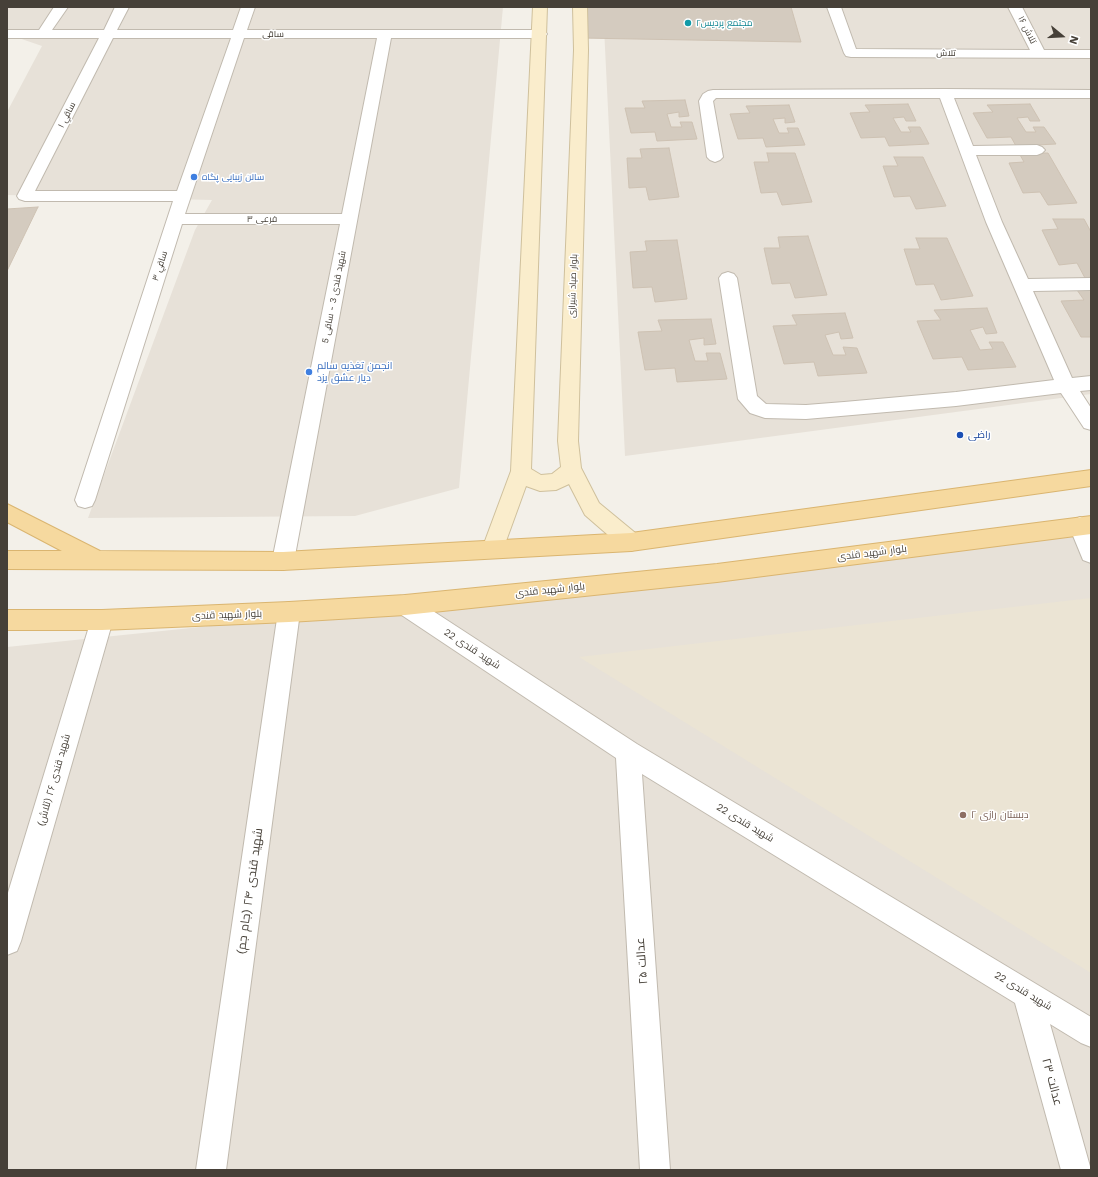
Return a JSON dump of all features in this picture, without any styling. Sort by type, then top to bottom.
[{"type":"main road","points":[[493,549],[521,471],[524,442],[540,7]]},
{"type":"main road","name":"بلوار صیاد شیرازی","points":[[580,7],[581,50],[568,441],[571,468],[592,509],[631,542]]},
{"type":"main road","points":[[521,471],[528,478],[540,483],[556,482],[566,476],[571,468]]},
{"type":"main road","points":[[11,562],[97,560],[283,561],[631,542],[1091,478]]},
{"type":"main road","points":[[7,512],[97,560]]},
{"type":"main road","name":"بلوار شهید قندی","points":[[7,620],[102,620],[289,612],[405,605],[717,573],[1085,526]]},
{"type":"street","points":[[43,34],[61,7]]},
{"type":"street","name":"ساقي ۱","points":[[122,7],[25,196],[183,196]]},
{"type":"street","name":"ساقي ۳","points":[[85,500],[183,196],[248,7]]},
{"type":"street","name":"تلاش","points":[[834,7],[851,53],[1091,54]]},
{"type":"street","name":"تلاش ۱۶","points":[[1015,7],[1039,53]]},
{"type":"street","name":"ساقی","points":[[7,34],[540,34]]},
{"type":"street","name":"شهید قندی 3 - ساقی 5","points":[[283,561],[385,34]]},
{"type":"street","points":[[945,93],[994,222],[1066,386],[1091,423]]},
{"type":"street","points":[[715,157],[706,101],[708,97],[713,94],[1091,94]]},
{"type":"street","points":[[967,151],[1037,150]]},
{"type":"street","name":"فرعی ۳","points":[[176,219],[349,219]]},
{"type":"street","points":[[728,278],[748,400],[757,408],[765,411],[806,412],[844,409],[956,399],[1091,383]]},
{"type":"street","points":[[1022,285],[1091,284]]},
{"type":"street","points":[[1085,526],[1091,554]]},
{"type":"street","name":"شهید قندی 22","points":[[405,605],[628,752],[1091,1032]]},
{"type":"street","name":"شهید قندی ۲۴ (جام جم)","points":[[211,1170],[289,612]]},
{"type":"street","name":"شهید قندی ۲۶ (تلاش)","points":[[7,941],[102,620]]},
{"type":"street","name":"عدالت ۲۵","points":[[628,752],[655,1170]]},
{"type":"street","name":"عدالت ۲۳","points":[[1028,994],[1076,1170]]},
{"type":"shaded area","points":[[7,7],[503,7],[459,488],[355,516],[88,518],[195,230],[212,200],[7,195],[7,112],[42,46],[7,34]]},
{"type":"shaded area","points":[[603,7],[1091,7],[1091,394],[625,456]]},
{"type":"shaded area","points":[[1091,535],[1091,1170],[7,1170],[7,647]]},
{"type":"shaded area","name":"دبستان رازی ۲","points":[[1091,598],[1091,973],[579,657]]},
{"type":"building","name":"مجتمع پردیس۲","points":[[580,7],[791,7],[801,42],[581,38]]},
{"type":"building","points":[[685,100],[689,116],[679,117],[679,112],[667,114],[671,127],[682,127],[680,122],[692,122],[697,139],[657,141],[655,132],[631,133],[625,108],[645,108],[642,101]]},
{"type":"building","points":[[908,104],[916,121],[906,121],[904,117],[893,118],[901,132],[911,132],[908,127],[920,127],[929,144],[889,146],[885,137],[861,138],[850,113],[870,112],[865,105]]},
{"type":"building","points":[[1030,104],[1040,121],[1030,121],[1028,117],[1017,118],[1026,132],[1036,132],[1033,127],[1044,127],[1056,144],[1016,146],[1011,137],[987,138],[973,113],[993,112],[987,105]]},
{"type":"building","points":[[789,105],[795,122],[785,123],[785,118],[773,119],[779,133],[789,133],[787,128],[798,128],[805,145],[766,147],[763,138],[738,139],[730,114],[750,113],[746,106]]},
{"type":"building","points":[[669,148],[679,197],[649,200],[646,187],[629,188],[627,158],[642,158],[640,149]]},
{"type":"building","points":[[767,153],[795,153],[812,202],[782,205],[777,192],[761,193],[754,162],[769,162]]},
{"type":"building","points":[[1019,153],[1048,153],[1077,203],[1048,205],[1040,192],[1023,193],[1009,163],[1024,162]]},
{"type":"building","points":[[894,157],[923,157],[946,206],[916,209],[910,196],[894,197],[883,166],[898,166]]},
{"type":"building","points":[[38,207],[7,271],[7,209]]},
{"type":"building","points":[[1053,219],[1084,219],[1091,232],[1091,277],[1085,278],[1077,263],[1059,265],[1042,230],[1058,229]]},
{"type":"building","points":[[808,236],[827,295],[795,298],[790,283],[772,284],[764,248],[780,248],[778,237]]},
{"type":"building","points":[[916,238],[947,238],[973,296],[941,300],[934,284],[916,285],[904,249],[920,249]]},
{"type":"building","points":[[677,240],[687,299],[655,302],[652,287],[633,288],[630,252],[647,251],[645,241]]},
{"type":"building","points":[[1077,290],[1091,290],[1091,337],[1081,337],[1061,301],[1084,300]]},
{"type":"building","points":[[987,308],[997,333],[986,334],[983,327],[970,330],[980,350],[993,349],[989,342],[1003,342],[1016,367],[968,370],[962,357],[933,359],[917,321],[941,320],[934,310]]},
{"type":"building","points":[[845,313],[853,338],[841,339],[839,332],[825,335],[833,355],[846,355],[843,347],[857,348],[867,373],[818,376],[814,362],[784,364],[773,326],[797,325],[792,315]]},
{"type":"building","points":[[711,319],[716,344],[704,345],[704,338],[689,340],[695,361],[708,361],[706,353],[720,353],[727,379],[677,382],[675,368],[645,370],[638,332],[662,331],[658,320]]},
{"type":"place","name":"مجتمع پردیس۲","points":[[688,23]]},
{"type":"place","name":"سالن زیبایی پگاه","points":[[194,177]]},
{"type":"place","name":"انجمن تغذیه سالم دیار عشق یزد","points":[[309,372]]},
{"type":"place","name":"راضی","points":[[960,435]]},
{"type":"place","name":"دبستان رازی ۲","points":[[963,815]]}]
